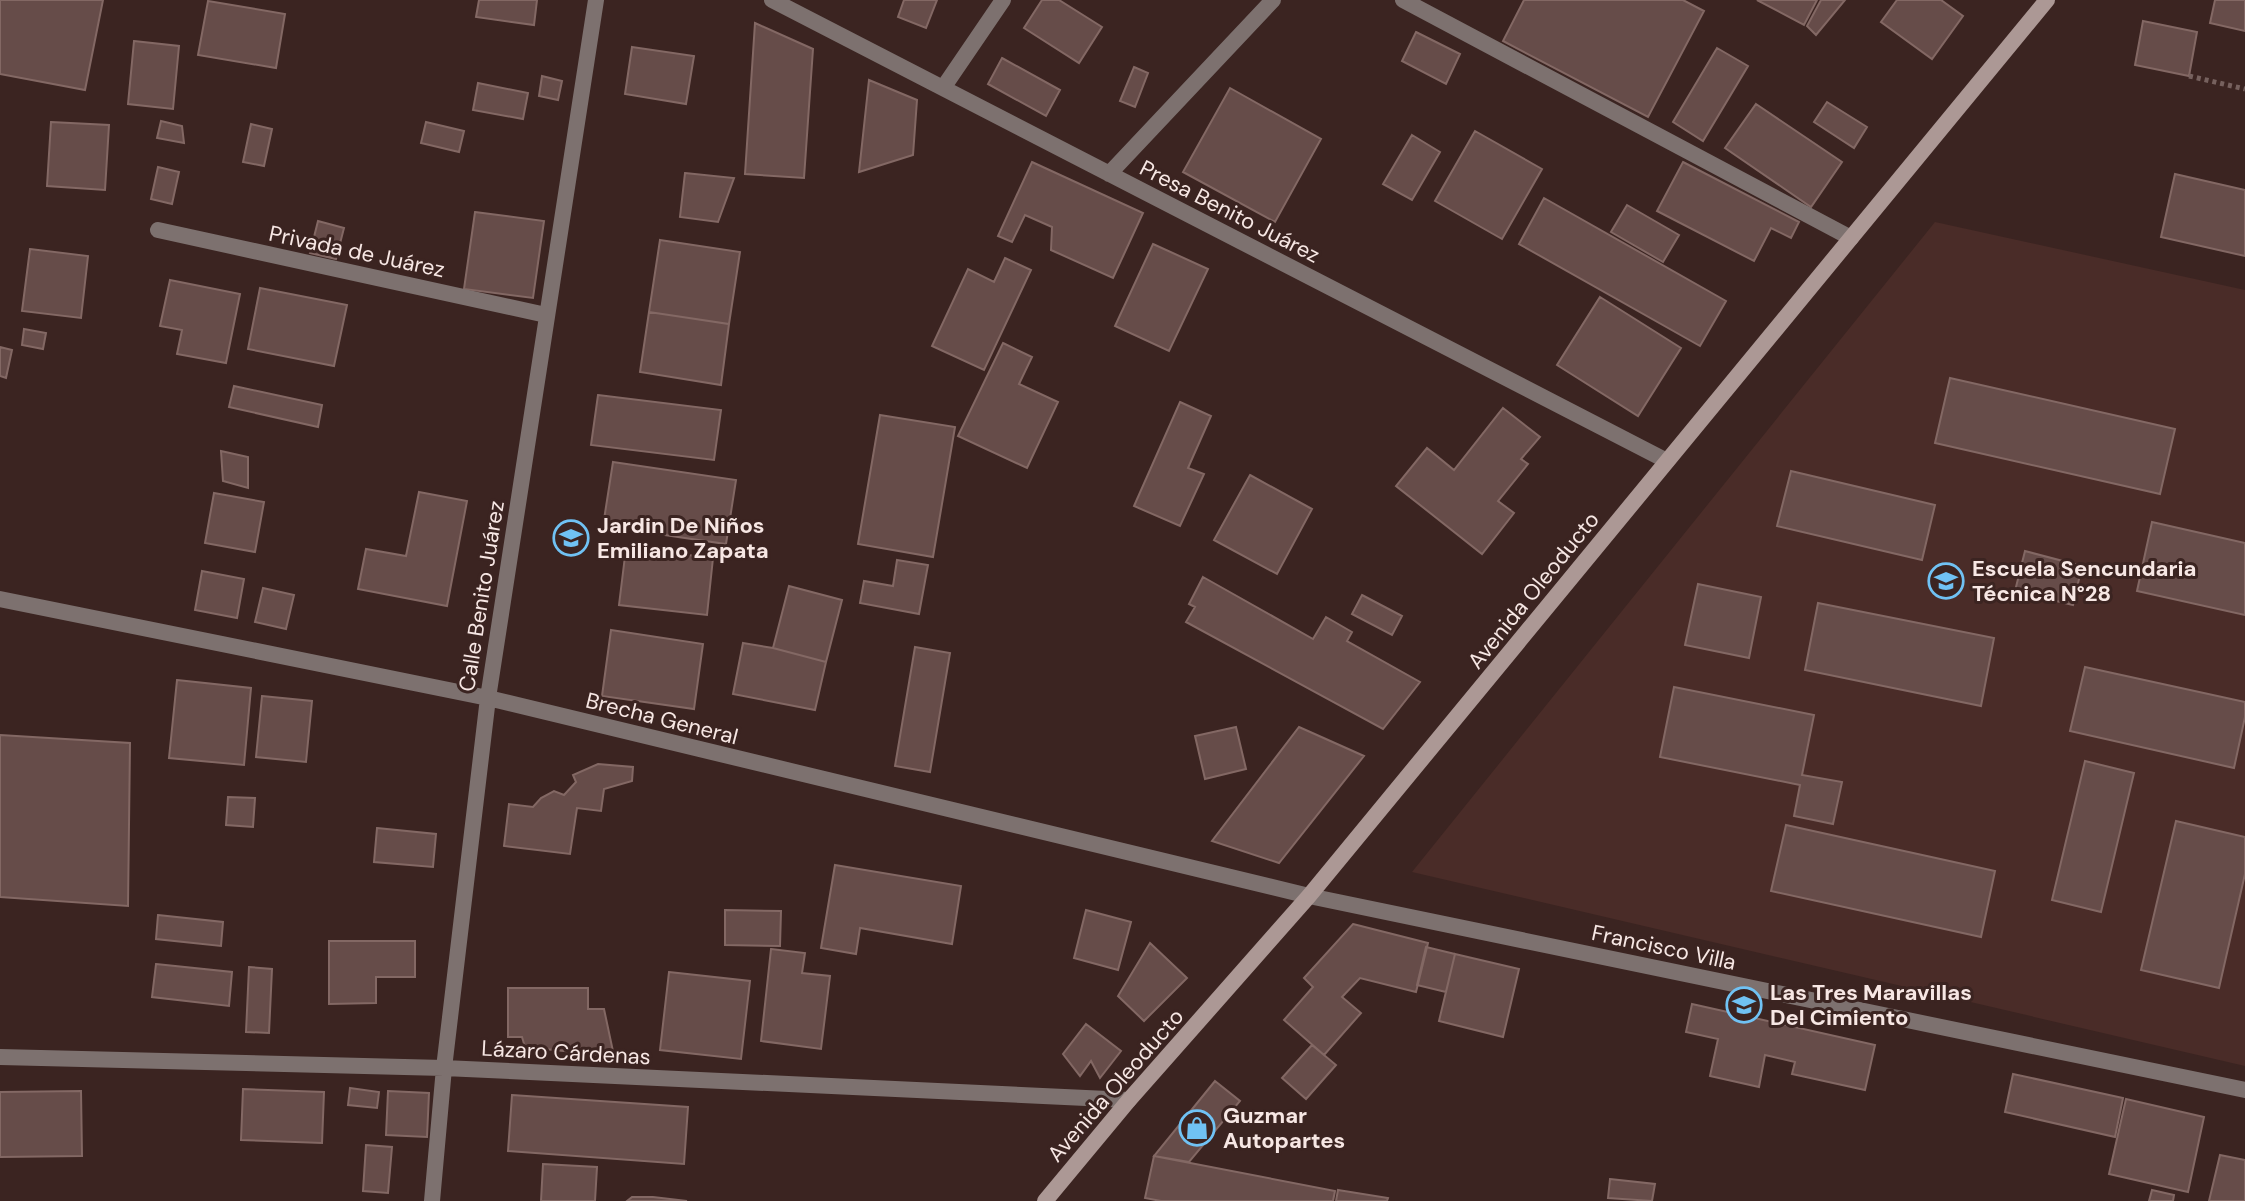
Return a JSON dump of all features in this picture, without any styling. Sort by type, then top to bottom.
[{"type":"main road","name":"Avenida Oleoducto","points":[[1045,1201],[1129,1100],[1309,896],[1851,238],[2041,2]]},
{"type":"street","name":"Calle Benito Juárez","points":[[432,1201],[444,1068],[488,698],[596,0]]},
{"type":"street","name":"Presa Benito Juárez","points":[[772,0],[1667,461]]},
{"type":"street","points":[[943,88],[1003,0]]},
{"type":"street","points":[[1109,174],[1273,0]]},
{"type":"street","points":[[1403,0],[1851,238]]},
{"type":"street","name":"Privada de Juárez","points":[[158,230],[546,315]]},
{"type":"street","name":"Brecha General","points":[[0,599],[488,698],[1309,896]]},
{"type":"street","name":"Francisco Villa","points":[[1309,896],[2245,1090]]},
{"type":"street","name":"Lázaro Cárdenas","points":[[0,1057],[444,1068],[1129,1100]]},
{"type":"path","points":[[2189,76],[2245,89]]},
{"type":"shaded area","name":"Escuela Sencundaria Técnica N°28","points":[[1935,222],[2245,290],[2245,1066],[1412,872]]},
{"type":"building","points":[[0,0],[103,0],[85,90],[0,74]]},
{"type":"building","points":[[479,0],[537,0],[534,25],[476,17]]},
{"type":"building","points":[[904,0],[937,0],[926,28],[898,17]]},
{"type":"building","points":[[1042,0],[1059,0],[1102,27],[1079,63],[1024,28]]},
{"type":"building","points":[[1524,0],[1683,0],[1704,11],[1648,117],[1503,41]]},
{"type":"building","points":[[1757,0],[1817,0],[1804,25]]},
{"type":"building","points":[[1821,0],[1845,0],[1816,35],[1807,26]]},
{"type":"building","points":[[1897,0],[1941,0],[1963,16],[1932,59],[1881,22]]},
{"type":"building","points":[[2215,0],[2245,0],[2245,31],[2210,23]]},
{"type":"building","points":[[208,1],[285,14],[276,68],[198,55]]},
{"type":"building","points":[[2143,21],[2197,32],[2189,76],[2135,65]]},
{"type":"building","points":[[755,23],[813,49],[804,178],[745,174]]},
{"type":"building","points":[[1416,32],[1460,54],[1446,84],[1402,61]]},
{"type":"building","points":[[134,41],[179,46],[173,109],[128,104]]},
{"type":"building","points":[[632,47],[694,56],[686,104],[625,94]]},
{"type":"building","points":[[1717,48],[1748,66],[1703,141],[1673,122]]},
{"type":"building","points":[[1002,58],[1060,90],[1046,116],[988,84]]},
{"type":"building","points":[[1134,67],[1148,73],[1135,107],[1120,101]]},
{"type":"building","points":[[542,76],[562,81],[558,100],[539,96]]},
{"type":"building","points":[[869,80],[917,100],[913,155],[859,172]]},
{"type":"building","points":[[478,83],[528,93],[523,119],[473,110]]},
{"type":"building","points":[[1230,88],[1321,139],[1275,222],[1183,172]]},
{"type":"building","points":[[1827,102],[1867,127],[1854,148],[1814,122]]},
{"type":"building","points":[[1756,104],[1842,162],[1811,207],[1725,148]]},
{"type":"building","points":[[161,121],[182,126],[184,143],[157,138]]},
{"type":"building","points":[[51,122],[109,125],[105,190],[47,186]]},
{"type":"building","points":[[426,122],[464,131],[459,152],[421,143]]},
{"type":"building","points":[[251,124],[272,129],[264,166],[243,162]]},
{"type":"building","points":[[1475,131],[1542,169],[1502,239],[1435,201]]},
{"type":"building","points":[[1412,135],[1440,152],[1412,200],[1383,184]]},
{"type":"building","points":[[1032,162],[1143,213],[1113,278],[1051,250],[1052,227],[1025,215],[1012,242],[998,236]]},
{"type":"building","points":[[1683,162],[1799,222],[1791,238],[1771,228],[1754,261],[1657,211]]},
{"type":"building","points":[[158,167],[179,172],[172,204],[151,199]]},
{"type":"building","points":[[685,173],[734,178],[718,222],[680,217]]},
{"type":"building","points":[[2175,174],[2245,190],[2245,256],[2161,237]]},
{"type":"building","points":[[1544,198],[1726,301],[1700,346],[1519,244]]},
{"type":"building","points":[[1627,205],[1679,235],[1663,262],[1611,232]]},
{"type":"building","points":[[475,212],[544,221],[533,298],[464,289]]},
{"type":"building","points":[[318,221],[344,228],[336,259],[310,253]]},
{"type":"building","points":[[660,240],[740,252],[729,324],[649,312]]},
{"type":"building","points":[[1153,244],[1208,269],[1169,351],[1115,326]]},
{"type":"building","points":[[30,249],[88,256],[81,318],[22,311]]},
{"type":"building","points":[[1005,258],[1031,270],[984,370],[932,346],[968,269],[994,282]]},
{"type":"building","points":[[170,280],[240,294],[226,363],[177,354],[182,330],[160,326]]},
{"type":"building","points":[[260,288],[347,305],[334,366],[248,349]]},
{"type":"building","points":[[1600,297],[1681,348],[1638,416],[1557,365]]},
{"type":"building","points":[[649,312],[729,324],[721,385],[640,372]]},
{"type":"building","points":[[24,329],[46,333],[43,349],[22,345]]},
{"type":"building","points":[[1003,343],[1032,357],[1019,384],[1058,402],[1027,468],[958,436]]},
{"type":"building","points":[[0,347],[12,350],[6,378],[0,376]]},
{"type":"building","points":[[1950,378],[2175,429],[2160,494],[1935,443]]},
{"type":"building","points":[[234,386],[322,405],[318,427],[229,407]]},
{"type":"building","points":[[598,395],[721,410],[714,460],[591,445]]},
{"type":"building","points":[[1180,402],[1211,416],[1188,468],[1204,474],[1180,526],[1134,506]]},
{"type":"building","points":[[1503,408],[1540,437],[1521,459],[1528,464],[1498,501],[1514,513],[1482,554],[1396,486],[1427,448],[1454,470]]},
{"type":"building","points":[[880,415],[955,427],[933,557],[858,544]]},
{"type":"building","points":[[221,451],[248,457],[248,488],[223,481]]},
{"type":"building","points":[[613,462],[736,480],[726,544],[603,526]]},
{"type":"building","points":[[1791,471],[1935,505],[1922,560],[1777,526]]},
{"type":"building","points":[[1250,475],[1312,509],[1277,574],[1214,540]]},
{"type":"building","points":[[419,492],[467,501],[447,606],[358,589],[366,549],[406,556]]},
{"type":"building","points":[[214,493],[264,502],[255,552],[205,543]]},
{"type":"building","points":[[2152,522],[2245,543],[2245,615],[2137,591]]},
{"type":"building","points":[[626,548],[713,558],[707,615],[619,605]]},
{"type":"building","points":[[2025,551],[2082,566],[2073,605],[2015,591]]},
{"type":"building","points":[[897,560],[928,565],[919,614],[860,603],[864,581],[893,586]]},
{"type":"building","points":[[202,571],[244,579],[237,618],[195,610]]},
{"type":"building","points":[[1203,577],[1313,639],[1326,617],[1352,632],[1347,641],[1420,682],[1383,729],[1186,622],[1195,607],[1189,604]]},
{"type":"building","points":[[1698,584],[1761,597],[1749,658],[1685,645]]},
{"type":"building","points":[[789,586],[842,600],[826,662],[773,648]]},
{"type":"building","points":[[263,588],[294,595],[286,629],[255,622]]},
{"type":"building","points":[[1362,595],[1402,616],[1392,635],[1352,614]]},
{"type":"building","points":[[1818,603],[1994,638],[1981,706],[1805,670]]},
{"type":"building","points":[[611,630],[703,644],[694,709],[602,696]]},
{"type":"building","points":[[743,643],[826,662],[815,710],[733,694]]},
{"type":"building","points":[[915,647],[950,653],[930,772],[895,766]]},
{"type":"building","points":[[2085,667],[2245,702],[2245,717],[2234,768],[2070,731]]},
{"type":"building","points":[[177,680],[251,688],[244,765],[169,758]]},
{"type":"building","points":[[1674,687],[1814,715],[1802,775],[1842,782],[1833,824],[1794,816],[1800,785],[1660,757]]},
{"type":"building","points":[[262,696],[312,701],[306,762],[256,757]]},
{"type":"building","points":[[1236,727],[1246,769],[1205,779],[1195,736]]},
{"type":"building","points":[[1299,727],[1364,756],[1279,863],[1212,841]]},
{"type":"building","points":[[0,735],[130,743],[128,906],[0,897]]},
{"type":"building","points":[[2085,761],[2134,773],[2101,912],[2052,900]]},
{"type":"building","points":[[598,764],[633,767],[632,781],[604,789],[601,811],[577,808],[570,854],[504,846],[509,804],[533,807],[554,791],[564,795],[576,782],[573,775]]},
{"type":"building","points":[[228,797],[255,798],[253,827],[226,825]]},
{"type":"building","points":[[2176,821],[2245,837],[2245,874],[2219,988],[2141,970]]},
{"type":"building","points":[[1786,825],[1995,871],[1981,937],[1771,891]]},
{"type":"building","points":[[377,828],[436,834],[433,867],[374,862]]},
{"type":"building","points":[[835,865],[961,886],[952,944],[860,928],[856,954],[821,948]]},
{"type":"building","points":[[725,910],[781,911],[780,946],[725,945]]},
{"type":"building","points":[[1086,910],[1131,922],[1118,970],[1074,958]]},
{"type":"building","points":[[158,915],[223,922],[221,946],[156,939]]},
{"type":"building","points":[[1353,924],[1428,943],[1416,992],[1360,978],[1342,997],[1361,1013],[1324,1055],[1284,1020],[1313,987],[1304,978]]},
{"type":"building","points":[[329,941],[415,941],[415,977],[376,977],[376,1003],[329,1004]]},
{"type":"building","points":[[1150,943],[1187,978],[1144,1021],[1118,996]]},
{"type":"building","points":[[1426,947],[1455,954],[1446,992],[1417,985]]},
{"type":"building","points":[[771,949],[805,953],[802,973],[830,976],[821,1049],[761,1041]]},
{"type":"building","points":[[1455,954],[1519,969],[1503,1037],[1439,1021]]},
{"type":"building","points":[[156,964],[232,972],[229,1006],[152,997]]},
{"type":"building","points":[[249,967],[272,969],[269,1033],[246,1032]]},
{"type":"building","points":[[669,972],[750,981],[741,1059],[660,1050]]},
{"type":"building","points":[[508,988],[588,988],[588,1009],[604,1009],[614,1056],[525,1047],[522,1037],[508,1037]]},
{"type":"building","points":[[1692,1004],[1875,1045],[1865,1090],[1792,1074],[1795,1062],[1765,1055],[1759,1087],[1710,1076],[1718,1039],[1686,1032]]},
{"type":"building","points":[[1086,1024],[1121,1051],[1100,1078],[1091,1061],[1080,1076],[1063,1054]]},
{"type":"building","points":[[1312,1045],[1336,1065],[1306,1099],[1282,1078]]},
{"type":"building","points":[[2013,1074],[2123,1098],[2115,1137],[2005,1112]]},
{"type":"building","name":"Guzmar Autopartes","points":[[1215,1081],[1240,1101],[1189,1162],[1154,1156]]},
{"type":"building","points":[[350,1088],[379,1092],[377,1108],[348,1105]]},
{"type":"building","points":[[243,1089],[324,1092],[322,1143],[241,1140]]},
{"type":"building","points":[[81,1091],[82,1156],[0,1157],[0,1092]]},
{"type":"building","points":[[388,1091],[429,1093],[427,1137],[386,1135]]},
{"type":"building","points":[[512,1095],[688,1107],[684,1164],[508,1151]]},
{"type":"building","points":[[2126,1099],[2204,1117],[2188,1192],[2109,1174]]},
{"type":"building","points":[[366,1145],[392,1147],[388,1193],[363,1191]]},
{"type":"building","points":[[2220,1155],[2245,1160],[2245,1201],[2209,1201]]},
{"type":"building","points":[[1154,1156],[1335,1191],[1333,1201],[1161,1201],[1145,1198]]},
{"type":"building","points":[[543,1164],[597,1167],[595,1201],[541,1201]]},
{"type":"building","points":[[1610,1179],[1655,1184],[1652,1201],[1608,1198]]},
{"type":"building","points":[[1338,1190],[1388,1198],[1387,1201],[1336,1201]]},
{"type":"building","points":[[2152,1190],[2174,1195],[2173,1201],[2149,1201]]},
{"type":"building","points":[[632,1197],[653,1197],[687,1201],[627,1201]]},
{"type":"place","name":"Jardin De Niños Emiliano Zapata","points":[[571,538]]},
{"type":"place","name":"Escuela Sencundaria Técnica N°28","points":[[1946,581]]},
{"type":"place","name":"Las Tres Maravillas Del Cimiento","points":[[1744,1005]]},
{"type":"place","name":"Guzmar Autopartes","points":[[1197,1128]]}]
